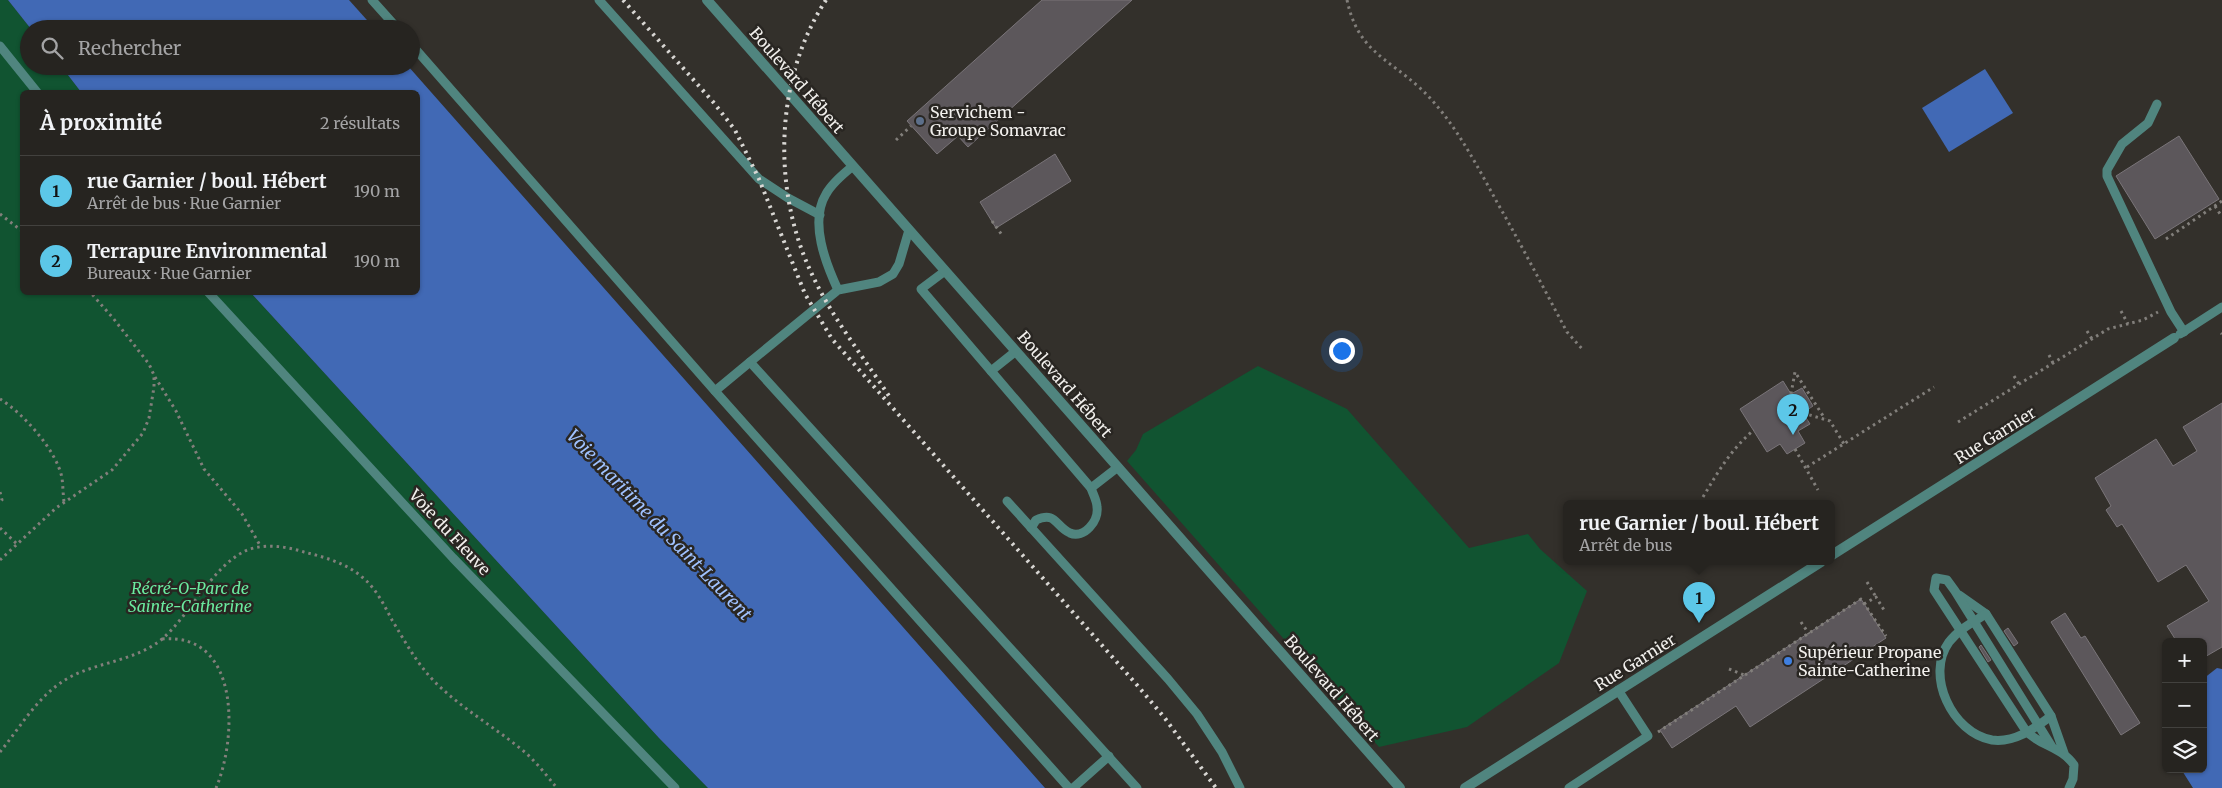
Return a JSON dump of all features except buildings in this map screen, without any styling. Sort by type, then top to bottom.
[{"type":"street","name":"Boulevard Hébert","points":[[707,0],[1400,788]]},
{"type":"street","name":"Rue Garnier","points":[[1835,553],[2174,338]]},
{"type":"street","name":"Rue Garnier","points":[[1464,788],[1816,565]]},
{"type":"lane","points":[[372,0],[390,20]]},
{"type":"lane","points":[[599,0],[760,179],[788,198],[820,214]]},
{"type":"lane","points":[[0,46],[20,71]]},
{"type":"lane","points":[[420,54],[715,391],[1069,788]]},
{"type":"lane","points":[[23,75],[35,90]]},
{"type":"lane","points":[[2157,104],[2148,123],[2122,144],[2107,170],[2107,176],[2168,305],[2184,332]]},
{"type":"lane","points":[[838,290],[824,260],[820,240],[820,214],[825,195],[834,183],[853,166]]},
{"type":"lane","points":[[715,391],[838,290],[879,282],[893,274],[899,264],[909,230]]},
{"type":"lane","points":[[945,271],[921,289],[1091,488],[1098,508],[1094,523],[1078,534],[1069,533],[1052,518],[1044,516],[1036,520],[1032,528]]},
{"type":"lane","name":"Voie du Fleuve","points":[[211,295],[453,558],[675,788]]},
{"type":"lane","points":[[2174,338],[2222,307]]},
{"type":"lane","points":[[991,371],[1016,351]]},
{"type":"lane","points":[[750,362],[1137,788]]},
{"type":"lane","points":[[1091,488],[1118,467]]},
{"type":"lane","points":[[1007,501],[1197,714],[1222,752],[1240,788]]},
{"type":"lane","points":[[2052,747],[1947,580],[1936,578],[1934,590],[2028,732],[2052,747],[2064,753]]},
{"type":"lane","points":[[1955,592],[1986,614],[2051,716],[2064,753],[2074,765],[2073,779],[2069,788]]},
{"type":"lane","points":[[1986,614],[1960,630],[1944,651],[1941,663],[1941,679],[1944,694],[1954,715],[1971,732],[1993,740],[2028,732],[2051,716]]},
{"type":"lane","points":[[1569,788],[1648,736],[1618,690]]},
{"type":"lane","points":[[1074,788],[1109,756]]},
{"type":"path","points":[[1347,0],[1351,19],[1363,40],[1382,59],[1420,88],[1448,120],[1477,166],[1567,332],[1584,351]]},
{"type":"path","points":[[896,140],[911,126]]},
{"type":"path","points":[[2166,239],[2190,219],[2215,206],[2222,200]]},
{"type":"path","points":[[2215,206],[2222,217]]},
{"type":"path","points":[[0,214],[20,229]]},
{"type":"path","points":[[992,221],[1002,235]]},
{"type":"path","points":[[92,295],[149,364],[176,411],[204,469],[242,514],[261,547]]},
{"type":"path","points":[[1958,422],[2108,329],[2143,320],[2168,305]]},
{"type":"path","points":[[2120,311],[2128,324]]},
{"type":"path","points":[[2087,331],[2092,339]]},
{"type":"path","points":[[2049,355],[2053,363]]},
{"type":"path","points":[[1792,394],[1796,372],[1825,419]]},
{"type":"path","points":[[0,560],[64,502],[112,470],[143,433],[153,401],[154,375]]},
{"type":"path","points":[[2014,376],[2019,384]]},
{"type":"path","points":[[1807,467],[1934,386]]},
{"type":"path","points":[[0,399],[20,415],[47,446],[62,477],[64,502]]},
{"type":"path","points":[[1803,413],[1830,421],[1844,444]]},
{"type":"path","points":[[1703,497],[1724,461],[1739,442],[1754,430]]},
{"type":"path","points":[[1796,449],[1818,490]]},
{"type":"path","points":[[0,492],[2,500],[0,503]]},
{"type":"path","points":[[0,528],[18,544]]},
{"type":"path","points":[[0,752],[39,702],[56,685],[95,666],[119,659],[153,645],[162,639],[215,577],[234,558],[261,547],[287,547],[330,559],[352,569],[364,578],[384,605],[422,668],[452,698],[523,750],[557,788]]},
{"type":"path","points":[[1867,582],[1884,610]]},
{"type":"path","points":[[1864,604],[1876,596]]},
{"type":"path","points":[[1660,730],[1861,599],[1886,636]]},
{"type":"path","points":[[1801,622],[1808,634]]},
{"type":"path","points":[[162,639],[186,640],[201,648],[219,666],[223,677],[229,723],[227,751],[216,788]]},
{"type":"path","points":[[1729,669],[1745,675]]},
{"type":"green space","name":"Récré-O-Parc de Sainte-Catherine","points":[[0,0],[8,0],[24,20],[20,20],[20,75],[68,75],[79,90],[20,90],[20,295],[253,295],[659,738],[708,788],[0,788]]},
{"type":"green space","points":[[1258,366],[1347,409],[1469,548],[1528,534],[1540,549],[1587,591],[1559,663],[1467,727],[1379,747],[1127,461],[1136,450],[1143,434]]},
{"type":"water","points":[[8,0],[349,0],[367,20],[24,20]]},
{"type":"water","points":[[1985,69],[2013,113],[1949,152],[1922,108]]},
{"type":"water","name":"Voie maritime du Saint-Laurent","points":[[68,75],[416,75],[1045,788],[708,788],[659,738],[253,295],[420,295],[420,90],[79,90]]},
{"type":"water","points":[[2217,668],[2222,669],[2222,788],[2193,788],[2184,773],[2207,773],[2207,676]]},
{"type":"railway","points":[[623,0],[714,103],[735,130],[759,179],[805,294],[832,339],[1137,685],[1164,717],[1216,788]]},
{"type":"railway","points":[[826,0],[809,31],[797,63],[789,98],[785,133],[785,169],[789,204],[798,238],[818,287],[837,319],[889,396]]},
{"type":"place","name":"Servichem - Groupe Somavrac","points":[[920,121]]},
{"type":"place","name":"Terrapure Environmental","points":[[1793,435]]},
{"type":"place","name":"rue Garnier / boul. Hébert","points":[[1699,623]]},
{"type":"place","name":"Supérieur Propane Sainte-Catherine","points":[[1788,661]]}]
